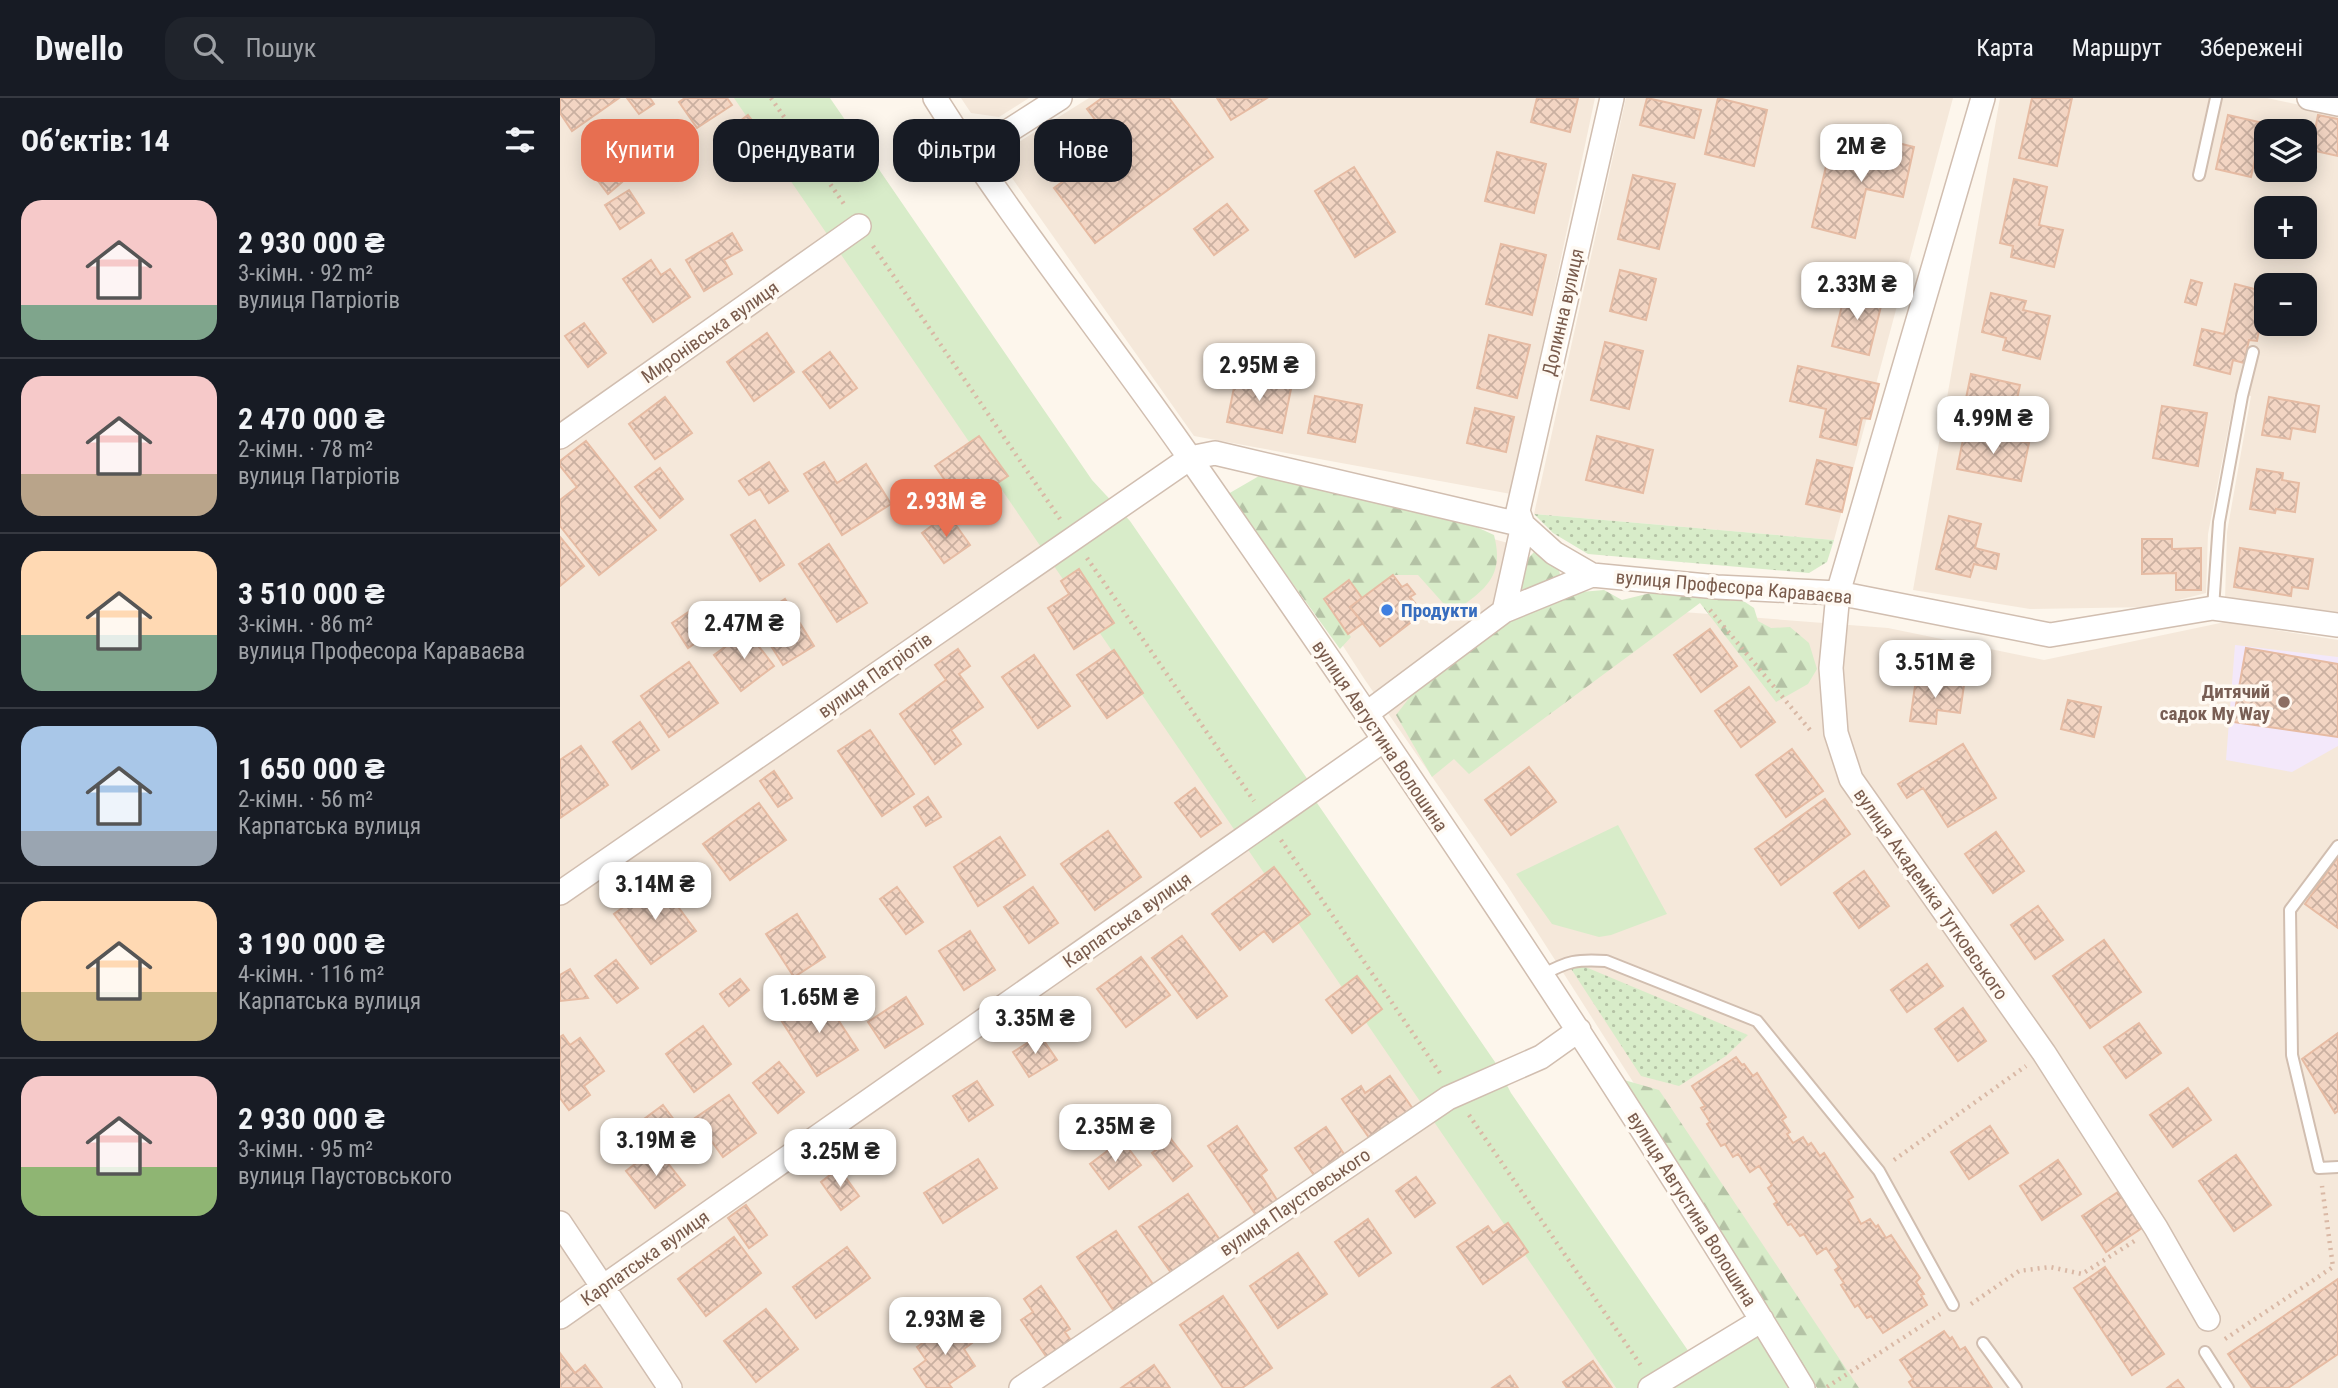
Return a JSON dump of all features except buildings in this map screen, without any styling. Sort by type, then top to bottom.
[{"type":"street","name":"вулиця Августина Волошина","points":[[935,98],[948,119]]},
{"type":"street","points":[[1020,124],[1060,98]]},
{"type":"street","name":"Долинна вулиця","points":[[1504,611],[1523,525],[1518,511],[1612,98]]},
{"type":"street","name":"вулиця Академіка Тутковського","points":[[1983,98],[1838,593],[1831,668],[1836,733],[1851,779],[2044,1053],[2156,1227],[2208,1319]]},
{"type":"street","points":[[2309,98],[2338,104]]},
{"type":"street","name":"вулиця Августина Волошина","points":[[991,182],[1190,458],[1384,740],[1579,1030],[1803,1388]]},
{"type":"street","name":"Миронівська вулиця","points":[[560,437],[859,226]]},
{"type":"street","name":"вулиця Професора Караваєва","points":[[1190,458],[1215,453],[1523,525],[1555,553],[1592,575],[1838,593],[2050,635],[2213,608],[2338,625]]},
{"type":"street","name":"вулиця Патріотів","points":[[560,892],[1190,458]]},
{"type":"street","points":[[1366,714],[1504,611],[1592,575]]},
{"type":"street","name":"Карпатська вулиця","points":[[560,1317],[1384,740]]},
{"type":"street","name":"вулиця Паустовського","points":[[1021,1388],[1455,1095],[1541,1057],[1579,1030]]},
{"type":"street","points":[[560,1223],[670,1388]]},
{"type":"street","points":[[1653,1387],[1762,1320]]},
{"type":"lane","points":[[2199,175],[2216,98]]},
{"type":"lane","points":[[2213,608],[2219,522],[2242,396],[2253,352]]},
{"type":"lane","points":[[2338,846],[2290,910],[2292,1055],[2319,1168],[2338,1167]]},
{"type":"lane","points":[[1542,975],[1580,959],[1606,961],[1757,1021],[1879,1171],[1953,1305]]},
{"type":"lane","points":[[1983,1343],[2016,1388]]},
{"type":"lane","points":[[2205,1352],[2228,1388]]},
{"type":"path","points":[[771,98],[1653,1387]]},
{"type":"path","points":[[1674,582],[1706,605],[1818,739]]},
{"type":"path","points":[[1879,1171],[2044,1053]]},
{"type":"path","points":[[2319,1168],[2333,1267]]},
{"type":"path","points":[[1953,1305],[1958,1313],[2019,1271],[2050,1267],[2082,1274],[2156,1227]]},
{"type":"path","points":[[2205,1352],[2333,1267],[2338,1261]]},
{"type":"path","points":[[1826,1388],[1930,1320]]},
{"type":"shaded area","points":[[560,98],[743,98],[757,119],[713,119],[713,182],[800,182],[1616,1388],[560,1388]]},
{"type":"shaded area","points":[[961,98],[1029,98],[999,117],[971,113]]},
{"type":"shaded area","points":[[1089,98],[1595,98],[1511,494],[1194,436],[1015,182],[1020,182],[1020,141],[1034,132],[1034,182],[1132,182],[1132,119],[1055,119]]},
{"type":"shaded area","points":[[1626,98],[1953,98],[1834,540],[1534,514]]},
{"type":"shaded area","points":[[2000,98],[2267,98],[2338,113],[2338,615],[2225,600],[2227,532],[2251,396],[2235,394],[2208,534],[2206,593],[2151,607],[2030,609],[1913,590]]},
{"type":"shaded area","points":[[1282,481],[1508,543],[1605,606],[1888,628],[2044,660],[2225,622],[2338,640],[2338,1388],[1829,1388],[1507,885],[1365,680],[1248,499]]},
{"type":"shaded area","name":"Дитячий садок My Way","points":[[2235,645],[2338,657],[2338,746],[2292,772],[2226,760]]},
{"type":"green space","points":[[734,98],[830,98],[844,119],[748,119]]},
{"type":"green space","points":[[879,169],[1092,480],[1130,521],[1308,780],[1317,803],[1689,1352],[1639,1388],[1616,1388],[791,182],[879,182]]},
{"type":"green space","points":[[1259,476],[1470,524],[1494,535],[1497,549],[1495,570],[1485,587],[1458,609],[1443,603],[1418,575],[1393,575],[1362,598],[1348,580],[1325,599],[1351,637],[1340,649],[1228,494]]},
{"type":"green space","points":[[1534,514],[1834,540],[1827,562],[1809,573],[1588,554],[1553,533]]},
{"type":"green space","points":[[1534,552],[1554,553],[1560,574],[1552,588],[1527,594],[1518,584],[1517,570]]},
{"type":"green space","points":[[1667,589],[1739,598],[1754,608],[1758,621],[1771,628],[1790,627],[1809,643],[1817,669],[1808,684],[1776,702],[1700,603],[1469,774],[1454,759],[1432,777],[1396,715],[1420,684],[1521,610],[1569,593],[1604,590],[1622,600]]},
{"type":"green space","points":[[1618,825],[1667,914],[1599,937],[1552,924],[1516,874]]},
{"type":"green space","points":[[1564,958],[1748,1035],[1726,1056],[1679,1086],[1641,1076]]},
{"type":"green space","points":[[1624,1080],[1659,1090],[1859,1388],[1817,1388],[1625,1086]]},
{"type":"green space","points":[[1762,1320],[1803,1388],[1652,1388]]},
{"type":"place","name":"Продукти","points":[[1387,610]]},
{"type":"place","name":"Дитячий садок My Way","points":[[2284,702]]}]
